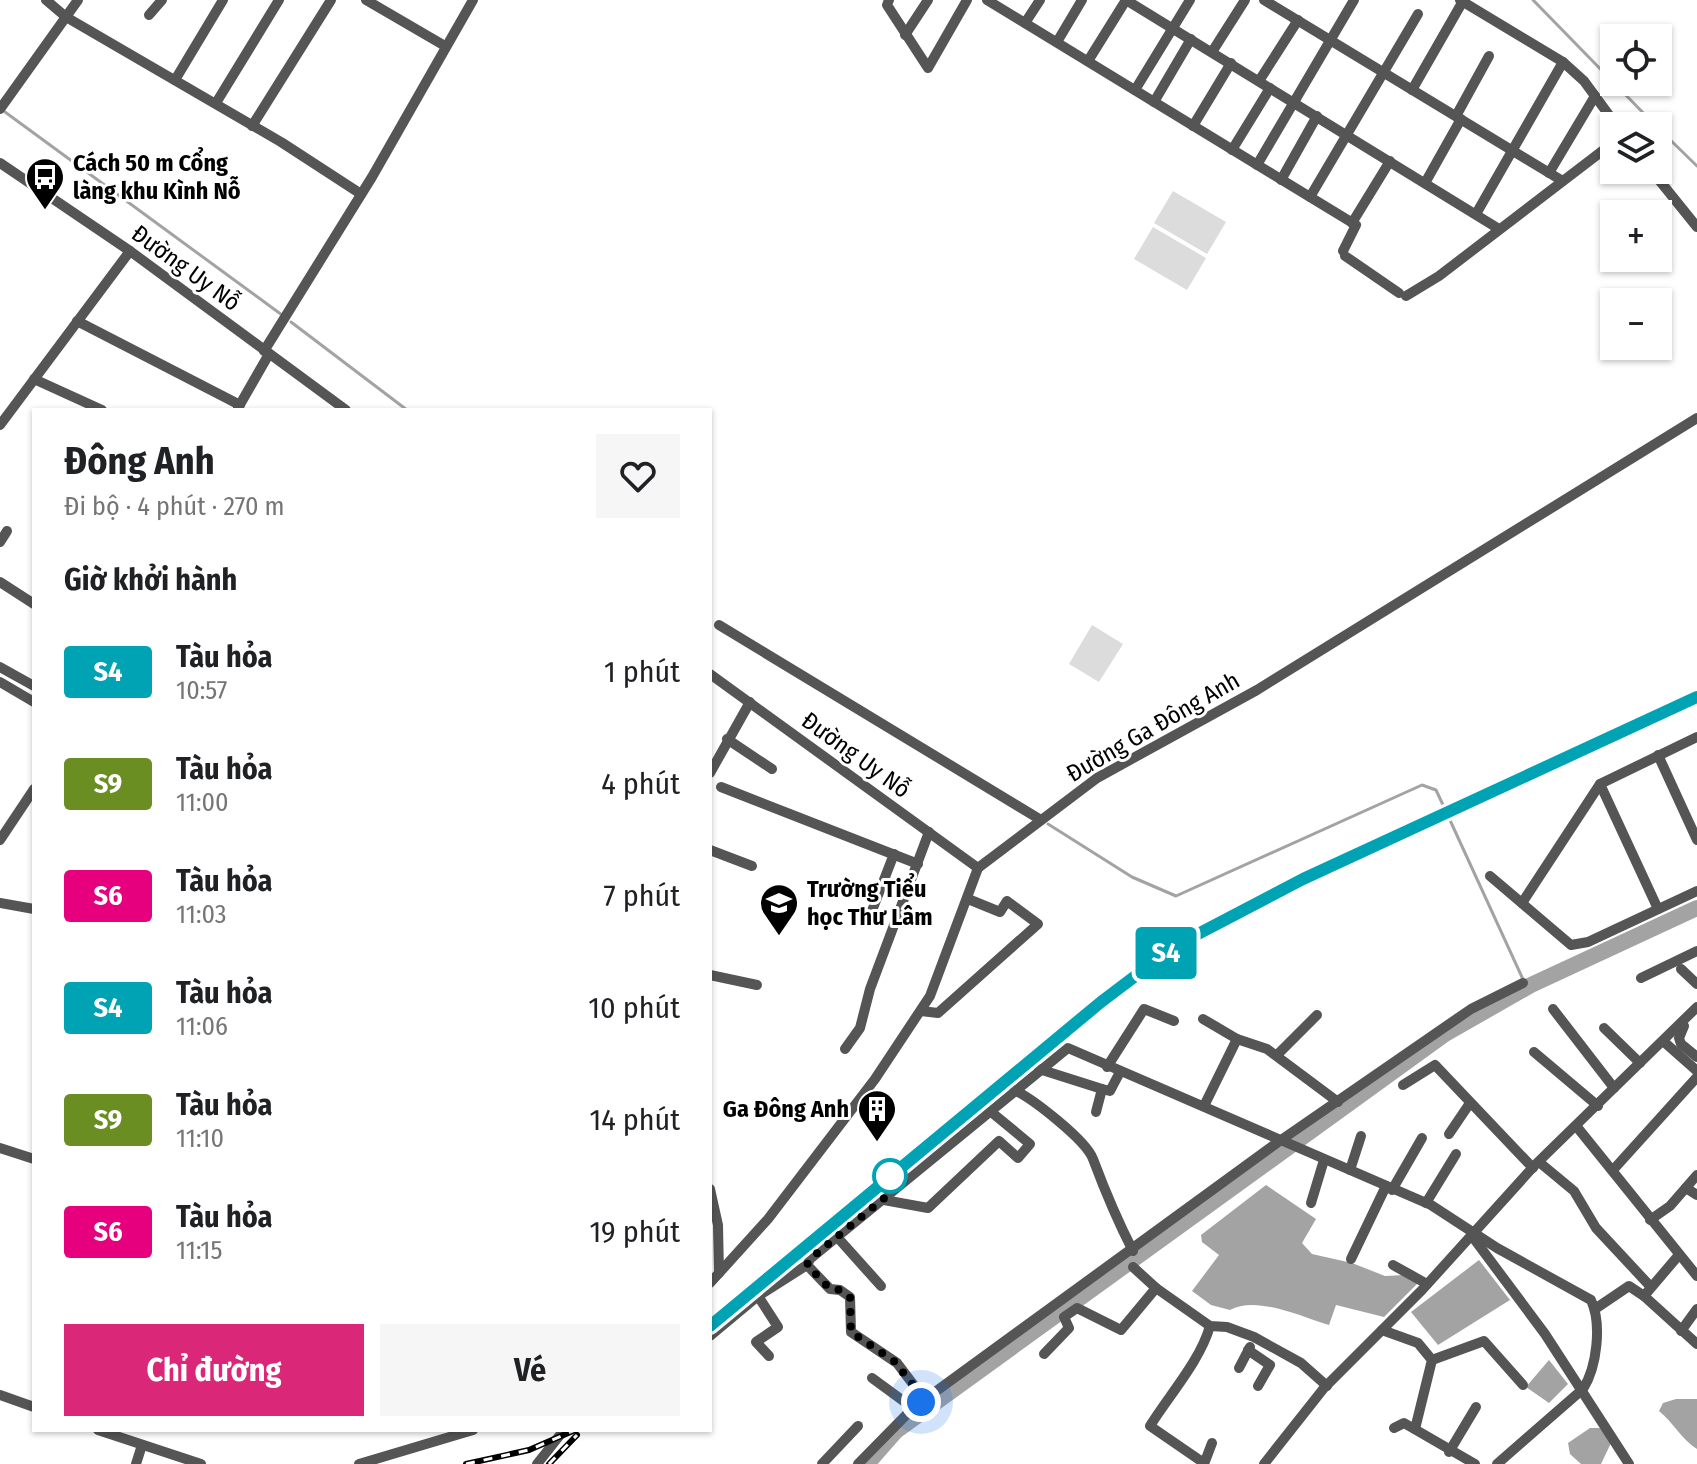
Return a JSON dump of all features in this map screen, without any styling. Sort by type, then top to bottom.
[{"type":"street","points":[[46,0],[66,17],[216,103],[361,194]]},
{"type":"street","points":[[0,109],[78,0]]},
{"type":"street","points":[[149,15],[162,0]]},
{"type":"street","points":[[175,80],[223,0]]},
{"type":"street","points":[[216,103],[279,0]]},
{"type":"street","points":[[252,126],[331,0]]},
{"type":"street","points":[[366,0],[445,46]]},
{"type":"street","points":[[77,321],[239,407],[267,352],[473,0]]},
{"type":"street","points":[[889,0],[887,5],[928,68],[967,0]]},
{"type":"street","points":[[905,35],[928,0]]},
{"type":"street","points":[[987,0],[1356,225],[1344,253],[1403,294],[1439,276],[1600,152]]},
{"type":"street","points":[[1025,23],[1040,0]]},
{"type":"street","points":[[1057,42],[1082,0]]},
{"type":"street","points":[[1135,90],[1190,0]]},
{"type":"street","points":[[1212,52],[1245,0]]},
{"type":"street","points":[[1264,0],[1561,180]]},
{"type":"street","points":[[1257,165],[1354,0]]},
{"type":"street","points":[[1088,61],[1130,1],[1499,229]]},
{"type":"street","points":[[1412,90],[1461,1],[1563,62],[1607,112]]},
{"type":"street","points":[[1310,197],[1418,14]]},
{"type":"street","points":[[1259,81],[1298,20]]},
{"type":"street","points":[[1154,102],[1191,39]]},
{"type":"street","points":[[1425,183],[1489,56]]},
{"type":"street","points":[[1476,214],[1563,62]]},
{"type":"street","points":[[1193,126],[1231,63]]},
{"type":"street","points":[[1232,150],[1270,88]]},
{"type":"street","points":[[1549,173],[1595,96]]},
{"type":"street","points":[[1281,180],[1317,116]]},
{"type":"street","points":[[1352,223],[1390,161]]},
{"type":"street","name":"Đường Uy Nỗ","points":[[0,163],[130,251],[343,408]]},
{"type":"street","points":[[1662,184],[1697,227]]},
{"type":"street","points":[[0,425],[130,251]]},
{"type":"street","points":[[34,379],[98,408]]},
{"type":"street","name":"Đường Ga Đông Anh","points":[[978,868],[1097,778],[1257,690],[1697,418]]},
{"type":"street","points":[[0,542],[7,531]]},
{"type":"street","points":[[0,582],[32,603]]},
{"type":"street","points":[[719,625],[1041,820]]},
{"type":"street","points":[[0,667],[32,685]]},
{"type":"street","name":"Đường Uy Nỗ","points":[[712,675],[978,868]]},
{"type":"street","points":[[0,682],[32,701]]},
{"type":"street","points":[[712,769],[750,702]]},
{"type":"street","points":[[1522,903],[1600,784],[1697,737]]},
{"type":"street","points":[[727,739],[772,769]]},
{"type":"street","points":[[1658,755],[1697,840]]},
{"type":"street","points":[[1600,784],[1658,909]]},
{"type":"street","points":[[721,787],[918,864]]},
{"type":"street","points":[[0,840],[32,792]]},
{"type":"street","points":[[845,1049],[860,1028],[870,989],[929,832]]},
{"type":"street","points":[[712,851],[752,866]]},
{"type":"street","points":[[868,921],[894,854]]},
{"type":"street","points":[[712,1281],[768,1219],[875,1079],[921,1011],[930,996],[978,868]]},
{"type":"street","points":[[1490,876],[1571,945],[1588,942],[1697,891]]},
{"type":"street","points":[[921,1011],[938,1013],[1038,924],[1007,901],[1000,912],[968,899]]},
{"type":"street","points":[[0,903],[32,909]]},
{"type":"street","points":[[1641,978],[1697,951]]},
{"type":"street","points":[[1681,969],[1697,984]]},
{"type":"street","points":[[712,975],[757,985]]},
{"type":"street","points":[[858,1464],[913,1408],[1471,1009],[1523,983]]},
{"type":"street","points":[[1264,1464],[1327,1386],[1427,1284],[1536,1165],[1697,1007]]},
{"type":"street","points":[[1107,1067],[1144,1009],[1174,1021]]},
{"type":"street","points":[[1553,1009],[1614,1088]]},
{"type":"street","points":[[1697,1014],[1686,1022],[1679,1038],[1697,1057]]},
{"type":"street","points":[[1277,1055],[1317,1015]]},
{"type":"street","points":[[1203,1019],[1237,1039],[1277,1055],[1338,1102]]},
{"type":"street","points":[[1604,1028],[1640,1063]]},
{"type":"street","points":[[1204,1106],[1237,1039]]},
{"type":"street","points":[[1613,1170],[1697,1074],[1663,1041]]},
{"type":"street","points":[[712,1334],[758,1296],[807,1265],[1068,1048],[1426,1203],[1473,1234],[1563,1281],[1591,1300],[1598,1322],[1590,1378],[1583,1389],[1497,1464]]},
{"type":"street","points":[[1534,1052],[1598,1106]]},
{"type":"street","points":[[1403,1085],[1435,1065],[1536,1165],[1574,1191],[1596,1228],[1647,1291],[1697,1344]]},
{"type":"street","points":[[1039,1069],[1110,1091],[1120,1072]]},
{"type":"street","points":[[1096,1112],[1102,1089]]},
{"type":"street","points":[[1014,1090],[1025,1095],[1073,1135],[1093,1158],[1110,1207],[1133,1251]]},
{"type":"street","points":[[1449,1134],[1470,1103]]},
{"type":"street","points":[[884,1200],[928,1208],[999,1141],[1018,1158],[1030,1144],[990,1111]]},
{"type":"street","points":[[1577,1127],[1697,1276]]},
{"type":"street","points":[[1350,1170],[1361,1136]]},
{"type":"street","points":[[1351,1259],[1389,1188],[1422,1138]]},
{"type":"street","points":[[0,1148],[32,1158]]},
{"type":"street","points":[[1426,1203],[1456,1154]]},
{"type":"street","points":[[1311,1203],[1324,1160]]},
{"type":"street","points":[[1650,1220],[1697,1175]]},
{"type":"street","points":[[1686,1188],[1697,1195]]},
{"type":"street","points":[[712,1198],[718,1225],[719,1273]]},
{"type":"street","points":[[1473,1234],[1583,1389],[1629,1464]]},
{"type":"street","points":[[838,1238],[881,1286]]},
{"type":"street","points":[[1647,1291],[1678,1256]]},
{"type":"street","points":[[807,1265],[830,1289],[840,1290],[850,1297],[851,1332],[894,1361],[925,1400]]},
{"type":"street","points":[[1393,1265],[1427,1284]]},
{"type":"street","points":[[1133,1267],[1156,1288],[1210,1326],[1227,1327],[1254,1337],[1301,1363],[1327,1386]]},
{"type":"street","points":[[1595,1309],[1629,1286],[1647,1291]]},
{"type":"street","points":[[1044,1354],[1069,1328],[1064,1317],[1077,1308],[1121,1330],[1156,1288]]},
{"type":"street","points":[[758,1296],[778,1327],[756,1342],[769,1356]]},
{"type":"street","points":[[1682,1328],[1697,1309]]},
{"type":"street","points":[[1210,1326],[1194,1364],[1181,1376],[1150,1426],[1204,1463],[1212,1443]]},
{"type":"street","points":[[1382,1330],[1418,1343],[1432,1360]]},
{"type":"street","points":[[1239,1368],[1254,1337]]},
{"type":"street","points":[[1432,1360],[1484,1341],[1523,1385]]},
{"type":"street","points":[[1248,1350],[1270,1365],[1258,1386]]},
{"type":"street","points":[[1415,1429],[1432,1360]]},
{"type":"street","points":[[872,1378],[913,1408]]},
{"type":"street","points":[[0,1395],[32,1406]]},
{"type":"street","points":[[1449,1452],[1476,1407]]},
{"type":"street","points":[[1394,1428],[1400,1423],[1415,1429],[1449,1452],[1475,1464]]},
{"type":"street","points":[[822,1464],[858,1426]]},
{"type":"street","points":[[104,1432],[201,1464]]},
{"type":"street","points":[[359,1464],[466,1432]]},
{"type":"street","points":[[537,1464],[562,1432]]},
{"type":"street","points":[[136,1464],[142,1445]]},
{"type":"shaded area","points":[[1173,191],[1226,222],[1207,254],[1154,223]]},
{"type":"shaded area","points":[[1153,227],[1206,258],[1187,290],[1134,259]]},
{"type":"shaded area","points":[[1092,625],[1123,644],[1099,682],[1069,664]]},
{"type":"shaded area","points":[[1266,1185],[1316,1219],[1302,1243],[1312,1254],[1352,1263],[1385,1276],[1405,1275],[1418,1283],[1384,1317],[1336,1305],[1329,1325],[1265,1306],[1241,1306],[1230,1310],[1211,1305],[1192,1291],[1219,1255],[1202,1242],[1201,1235]]},
{"type":"shaded area","points":[[1479,1260],[1510,1300],[1438,1345],[1411,1312]]},
{"type":"shaded area","points":[[1549,1360],[1568,1384],[1549,1403],[1526,1387]]},
{"type":"shaded area","points":[[1676,1399],[1697,1399],[1697,1449],[1659,1411],[1663,1403]]},
{"type":"shaded area","points":[[1590,1428],[1600,1428],[1611,1443],[1601,1464],[1581,1464],[1570,1454],[1568,1443]]},
{"type":"waterway","points":[[1533,0],[1642,112]]},
{"type":"waterway","points":[[5,112],[282,315]]},
{"type":"waterway","points":[[1672,142],[1697,166]]},
{"type":"waterway","points":[[291,322],[404,408]]},
{"type":"waterway","points":[[1048,824],[1132,877],[1176,896],[1422,785],[1436,790],[1444,807]]},
{"type":"waterway","points":[[1449,818],[1527,988]]},
{"type":"waterway","points":[[867,1464],[896,1431],[1445,1034],[1531,985],[1697,908]]},
{"type":"railway","points":[[712,1324],[1101,1002],[1175,946],[1303,879],[1697,697]]},
{"type":"railway","points":[[466,1464],[529,1450],[570,1432]]},
{"type":"railway","points":[[549,1464],[577,1435]]},
{"type":"train","name":"S4","points":[[712,1324],[1101,1002],[1175,946],[1303,879],[1697,697]]},
{"type":"place","name":"Cách 50 m Cổng làng khu Kình Nỗ","points":[[45,211]]},
{"type":"place","name":"Trường Tiểu học Thư Lâm","points":[[779,937]]},
{"type":"place","name":"Ga Đông Anh","points":[[877,1143]]},
{"type":"route","points":[[890,1176],[905,1181],[874,1210],[810,1259],[807,1265],[830,1289],[845,1292],[850,1297],[851,1332],[899,1366],[925,1400],[921,1402]]}]
